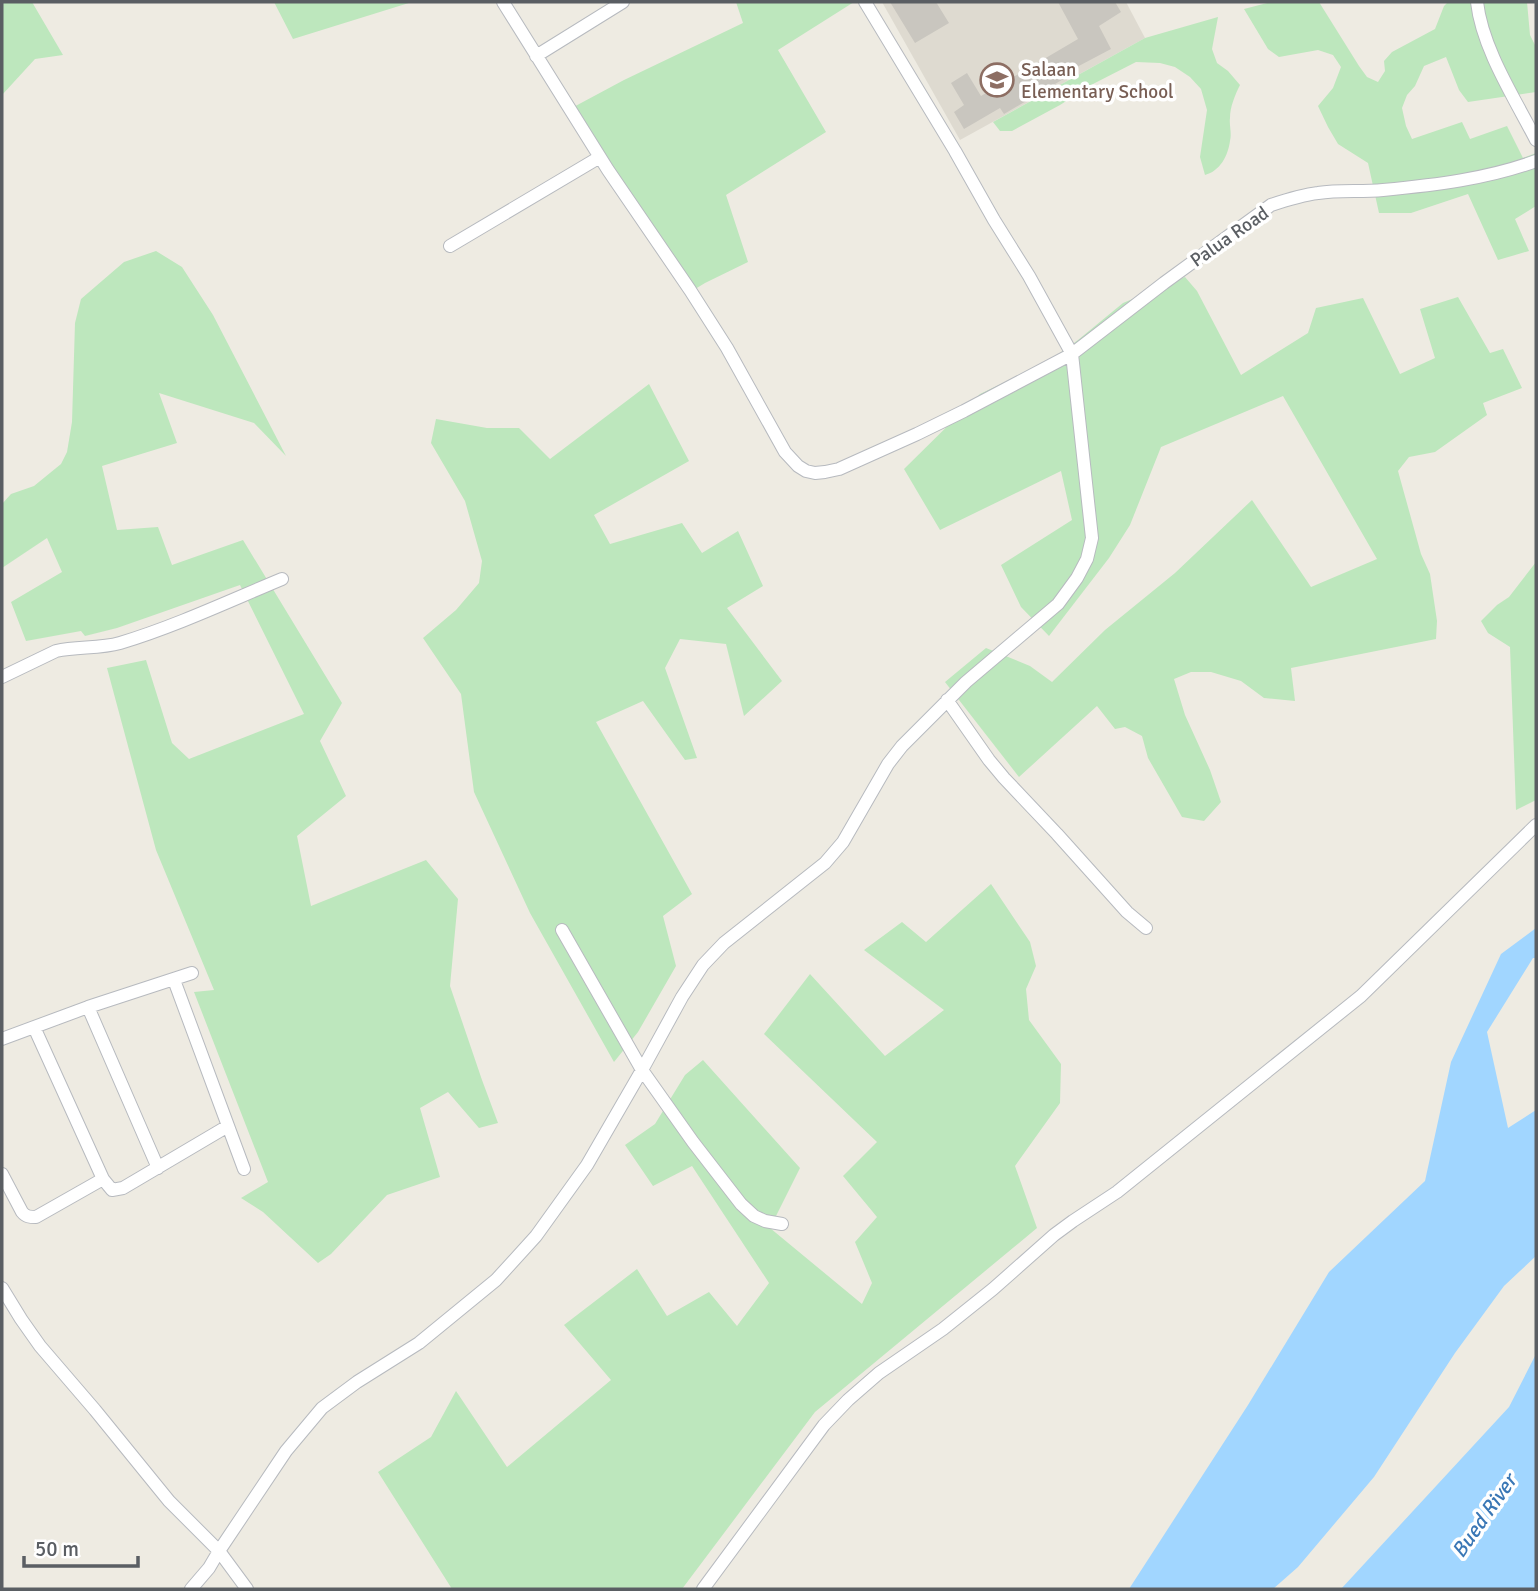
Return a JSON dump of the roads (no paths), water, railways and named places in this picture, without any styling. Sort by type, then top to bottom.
[{"type":"street","name":"Palua Road","points":[[503,2],[600,157],[727,348],[785,452],[798,466],[815,473],[839,469],[906,439],[1072,354],[1270,205],[1320,193],[1437,185],[1508,171],[1536,161]]},
{"type":"street","points":[[536,56],[623,2]]},
{"type":"street","points":[[191,1589],[286,1451],[322,1408],[357,1382],[419,1343],[496,1280],[536,1236],[587,1165],[682,997],[703,965],[724,943],[825,863],[843,842],[888,764],[902,746],[966,682],[1058,604],[1087,559],[1091,538],[1090,514],[1072,354],[1029,276],[865,2]]},
{"type":"street","points":[[1477,2],[1479,16],[1496,62],[1536,140]]},
{"type":"street","points":[[450,246],[600,157]]},
{"type":"street","points":[[2,677],[56,650],[104,647],[119,643],[282,579]]},
{"type":"street","points":[[947,700],[1004,778],[1127,912],[1146,928]]},
{"type":"street","points":[[703,1589],[824,1425],[848,1400],[879,1373],[963,1313],[1054,1235],[1117,1192],[1361,996],[1536,825]]},
{"type":"street","points":[[562,930],[642,1070],[693,1142],[741,1204],[754,1216],[782,1224]]},
{"type":"street","points":[[2,1040],[88,1007],[192,973]]},
{"type":"street","points":[[174,980],[244,1169]]},
{"type":"street","points":[[88,1007],[158,1168]]},
{"type":"street","points":[[34,1027],[108,1187],[117,1190],[228,1126]]},
{"type":"street","points":[[2,1174],[22,1212],[30,1217],[36,1217],[103,1179]]},
{"type":"street","points":[[2,1288],[40,1346],[169,1501],[219,1551],[247,1589]]},
{"type":"water","points":[[1536,928],[1536,958],[1533,958],[1487,1032],[1508,1128],[1536,1110],[1536,1256],[1504,1286],[1455,1353],[1374,1477],[1298,1567],[1273,1589],[1129,1589],[1248,1405],[1329,1272],[1425,1181],[1451,1062],[1501,954]]},
{"type":"water","name":"Bued River","points":[[1536,1354],[1536,1589],[1341,1589],[1509,1407]]},
{"type":"place","name":"Salaan Elementary School","points":[[997,80]]}]
